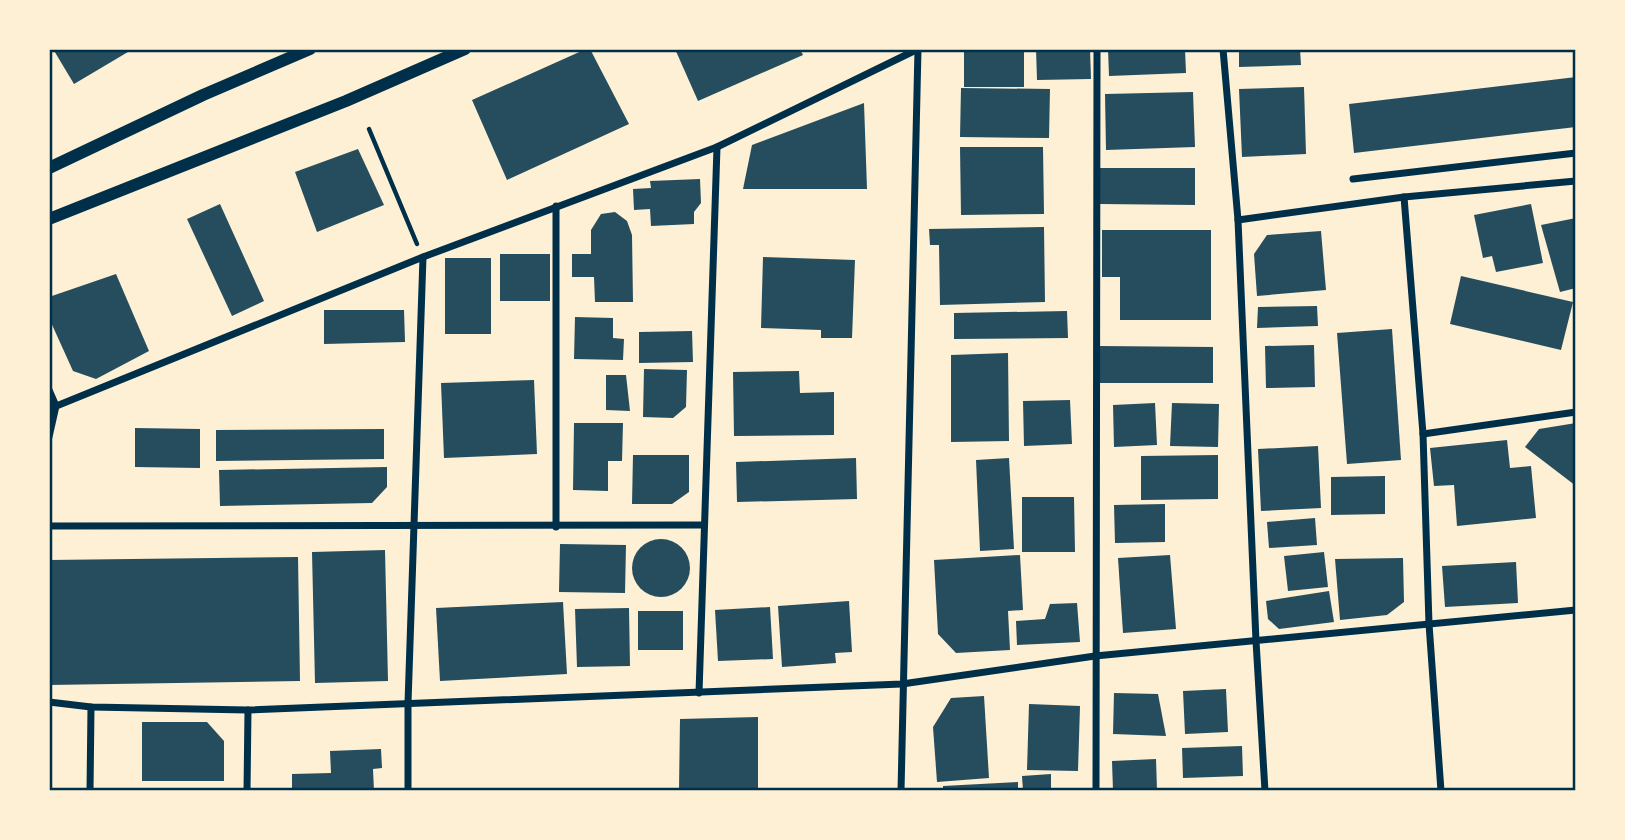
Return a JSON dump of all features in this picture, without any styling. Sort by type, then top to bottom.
[{"type":"street","points":[[49,168],[203,95],[310,49]]},
{"type":"street","points":[[49,219],[346,101],[465,49]]},
{"type":"street","points":[[52,407],[423,257],[717,147],[918,49],[901,791]]},
{"type":"street","points":[[1096,791],[1097,49]]},
{"type":"street","points":[[1223,49],[1238,220],[1265,791]]},
{"type":"street","points":[[699,693],[717,147]]},
{"type":"street","points":[[1353,179],[1576,153]]},
{"type":"street","points":[[1238,220],[1404,197],[1576,181]]},
{"type":"street","points":[[1404,197],[1423,434],[1429,624],[1441,791]]},
{"type":"street","points":[[555,527],[556,206]]},
{"type":"street","points":[[408,791],[408,703],[423,257]]},
{"type":"street","points":[[49,390],[52,407],[49,437]]},
{"type":"street","points":[[1423,434],[1576,412]]},
{"type":"street","points":[[49,526],[704,525]]},
{"type":"street","points":[[49,702],[91,707],[248,710],[902,684],[1095,656],[1576,610]]},
{"type":"street","points":[[90,791],[91,707]]},
{"type":"street","points":[[247,791],[248,710]]},
{"type":"path","points":[[369,129],[423,257]]},
{"type":"building","points":[[53,49],[133,49],[74,84]]},
{"type":"building","points":[[590,49],[629,124],[507,180],[472,100]]},
{"type":"building","points":[[675,49],[800,49],[803,55],[698,101]]},
{"type":"building","points":[[964,49],[1024,49],[1024,87],[964,87]]},
{"type":"building","points":[[1036,49],[1090,49],[1091,79],[1037,80]]},
{"type":"building","points":[[1108,49],[1185,49],[1186,73],[1109,76]]},
{"type":"building","points":[[1239,49],[1300,49],[1301,65],[1239,67]]},
{"type":"building","points":[[1576,77],[1576,127],[1354,153],[1349,104]]},
{"type":"building","points":[[1304,87],[1306,154],[1242,157],[1239,89]]},
{"type":"building","points":[[961,88],[1050,89],[1049,138],[960,137]]},
{"type":"building","points":[[1193,92],[1195,147],[1106,150],[1105,94]]},
{"type":"building","points":[[864,103],[867,189],[743,189],[752,145]]},
{"type":"building","points":[[960,147],[1043,147],[1044,214],[961,215]]},
{"type":"building","points":[[358,149],[384,205],[317,232],[295,172]]},
{"type":"building","points":[[1100,168],[1195,168],[1195,205],[1100,204]]},
{"type":"building","points":[[700,179],[701,203],[694,212],[694,224],[651,226],[650,209],[634,210],[633,189],[651,188],[650,181]]},
{"type":"building","points":[[220,204],[264,301],[232,316],[187,219]]},
{"type":"building","points":[[1531,204],[1543,263],[1496,272],[1492,256],[1483,258],[1474,215]]},
{"type":"building","points":[[615,212],[627,221],[632,235],[633,302],[595,302],[594,277],[572,277],[572,254],[591,254],[591,230],[601,214]]},
{"type":"building","points":[[1576,218],[1576,288],[1560,292],[1541,225]]},
{"type":"building","points":[[1044,227],[1045,302],[940,305],[939,245],[930,245],[929,229]]},
{"type":"building","points":[[1102,230],[1211,230],[1211,320],[1120,320],[1120,277],[1102,277]]},
{"type":"building","points":[[1321,231],[1326,290],[1257,296],[1254,254],[1267,235]]},
{"type":"building","points":[[500,254],[550,254],[550,301],[500,301]]},
{"type":"building","points":[[763,257],[855,260],[852,338],[821,338],[821,330],[761,328]]},
{"type":"building","points":[[445,258],[491,258],[491,334],[445,334]]},
{"type":"building","points":[[116,274],[149,351],[96,379],[73,371],[49,318],[49,297]]},
{"type":"building","points":[[1461,276],[1573,302],[1561,350],[1450,324]]},
{"type":"building","points":[[1317,306],[1318,326],[1257,328],[1258,307]]},
{"type":"building","points":[[324,310],[404,310],[405,342],[324,344]]},
{"type":"building","points":[[1067,311],[1068,338],[954,339],[954,313]]},
{"type":"building","points":[[575,317],[613,318],[613,338],[624,339],[623,360],[574,359]]},
{"type":"building","points":[[1392,329],[1401,460],[1347,464],[1337,333]]},
{"type":"building","points":[[692,331],[693,362],[639,363],[639,332]]},
{"type":"building","points":[[1314,345],[1315,387],[1266,388],[1265,346]]},
{"type":"building","points":[[1100,346],[1213,347],[1213,383],[1100,383]]},
{"type":"building","points":[[1008,353],[1009,441],[951,442],[951,355]]},
{"type":"building","points":[[644,369],[687,370],[686,407],[673,418],[643,417]]},
{"type":"building","points":[[799,371],[800,393],[834,392],[834,435],[734,436],[733,372]]},
{"type":"building","points":[[606,375],[626,375],[630,411],[606,410]]},
{"type":"building","points":[[534,380],[537,454],[444,458],[441,383]]},
{"type":"building","points":[[1070,400],[1072,444],[1024,446],[1023,401]]},
{"type":"building","points":[[1155,403],[1157,445],[1114,447],[1113,405]]},
{"type":"building","points":[[1172,403],[1219,404],[1218,447],[1170,446]]},
{"type":"building","points":[[574,423],[623,423],[622,461],[608,461],[608,491],[573,490]]},
{"type":"building","points":[[1576,423],[1576,486],[1525,447],[1539,429]]},
{"type":"building","points":[[135,428],[200,429],[200,468],[135,467]]},
{"type":"building","points":[[384,429],[384,459],[216,461],[216,430]]},
{"type":"building","points":[[1507,440],[1510,468],[1531,466],[1536,518],[1457,526],[1454,485],[1434,486],[1430,448]]},
{"type":"building","points":[[1318,446],[1321,508],[1261,511],[1258,449]]},
{"type":"building","points":[[633,455],[689,455],[689,492],[672,504],[632,504]]},
{"type":"building","points":[[1218,455],[1218,499],[1141,500],[1141,456]]},
{"type":"building","points":[[856,458],[857,499],[737,502],[736,462]]},
{"type":"building","points":[[1009,458],[1014,549],[980,551],[976,460]]},
{"type":"building","points":[[387,467],[387,487],[372,503],[220,506],[219,470]]},
{"type":"building","points":[[1385,476],[1385,514],[1331,515],[1331,477]]},
{"type":"building","points":[[1022,497],[1074,497],[1075,552],[1022,552]]},
{"type":"building","points":[[1165,504],[1165,542],[1115,543],[1114,505]]},
{"type":"building","points":[[1315,518],[1317,545],[1269,548],[1267,522]]},
{"type":"building","points":[[655,539],[667,539],[682,547],[690,562],[690,574],[682,589],[667,597],[655,597],[640,589],[632,574],[632,562],[640,547]]},
{"type":"building","points":[[560,544],[626,545],[625,593],[559,592]]},
{"type":"building","points":[[385,550],[388,681],[315,683],[312,552]]},
{"type":"building","points":[[1324,552],[1328,587],[1288,591],[1284,556]]},
{"type":"building","points":[[1020,555],[1023,610],[1008,611],[1010,650],[956,653],[938,634],[934,560]]},
{"type":"building","points":[[1170,555],[1176,629],[1123,633],[1118,558]]},
{"type":"building","points":[[298,557],[300,681],[49,685],[49,560]]},
{"type":"building","points":[[1403,558],[1404,602],[1387,615],[1340,620],[1335,559]]},
{"type":"building","points":[[1516,562],[1518,603],[1445,607],[1442,566]]},
{"type":"building","points":[[1329,591],[1334,622],[1279,629],[1268,619],[1266,601]]},
{"type":"building","points":[[849,601],[852,652],[835,653],[836,663],[782,667],[778,606]]},
{"type":"building","points":[[563,602],[567,674],[440,681],[436,608]]},
{"type":"building","points":[[1077,603],[1080,642],[1017,645],[1016,621],[1045,619],[1050,604]]},
{"type":"building","points":[[770,607],[773,659],[718,661],[715,610]]},
{"type":"building","points":[[629,608],[630,666],[577,667],[575,609]]},
{"type":"building","points":[[638,611],[683,611],[683,650],[638,650]]},
{"type":"building","points":[[1226,689],[1228,732],[1185,734],[1183,691]]},
{"type":"building","points":[[1114,693],[1158,694],[1166,736],[1113,734]]},
{"type":"building","points":[[984,696],[989,778],[937,782],[933,727],[951,698]]},
{"type":"building","points":[[1029,704],[1080,706],[1078,771],[1027,770]]},
{"type":"building","points":[[758,717],[758,790],[679,790],[680,719]]},
{"type":"building","points":[[142,722],[207,722],[224,741],[224,781],[142,781]]},
{"type":"building","points":[[1242,746],[1243,776],[1183,778],[1182,748]]},
{"type":"building","points":[[381,749],[382,768],[373,769],[374,791],[292,791],[292,774],[331,773],[330,751]]},
{"type":"building","points":[[1156,759],[1157,791],[1113,791],[1112,761]]},
{"type":"building","points":[[1051,774],[1051,791],[1023,791],[1022,776]]},
{"type":"building","points":[[1018,782],[1018,791],[943,791],[943,786]]}]
